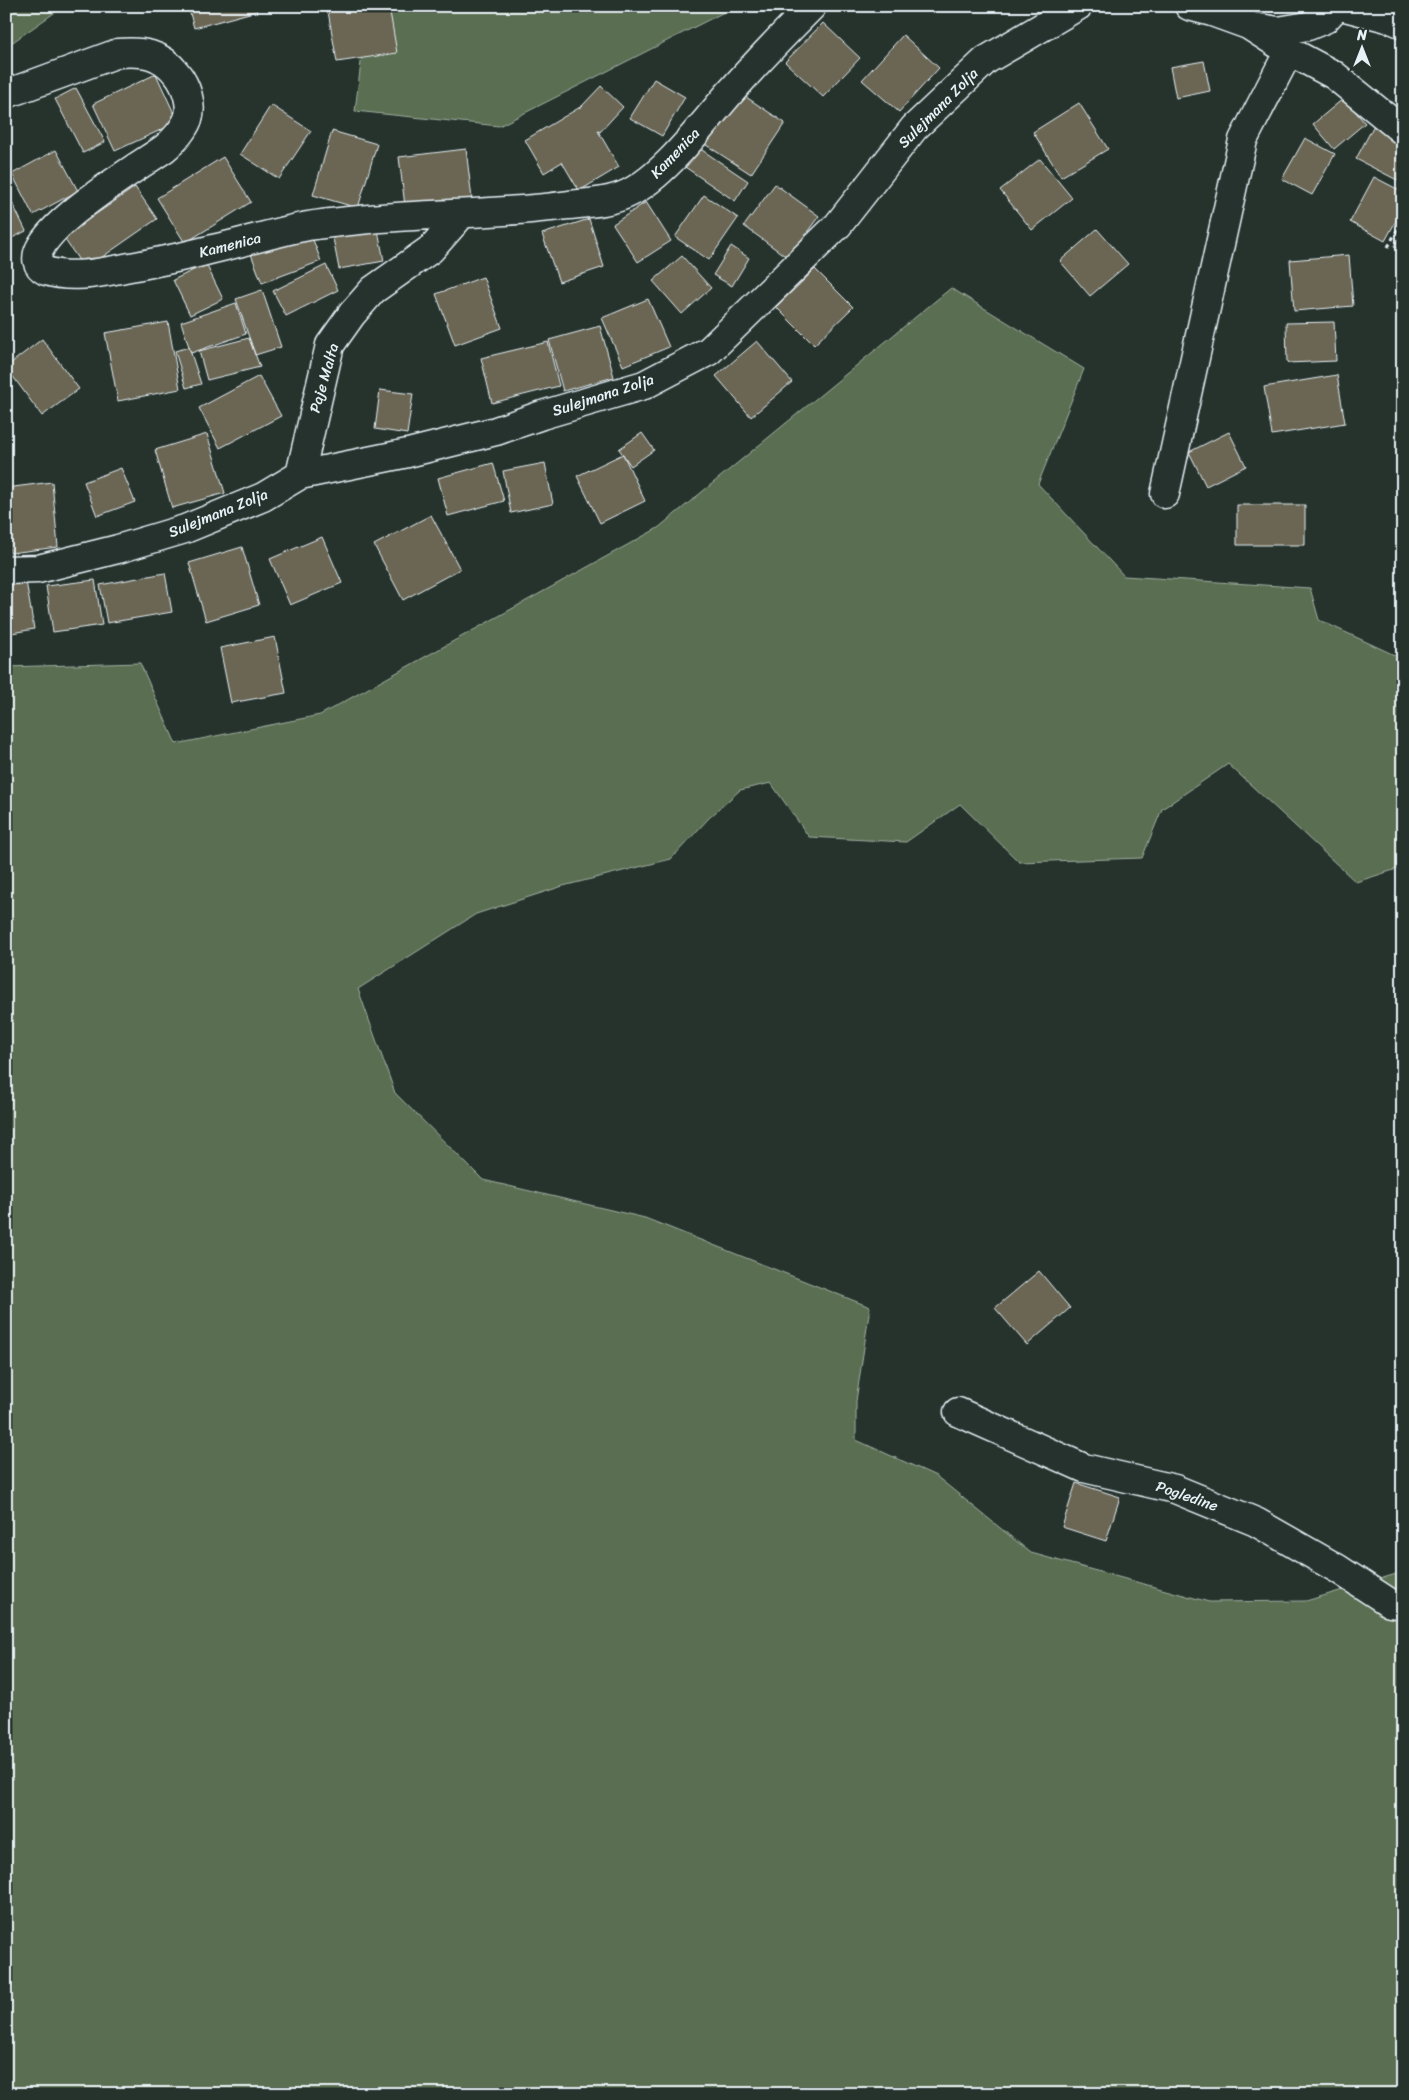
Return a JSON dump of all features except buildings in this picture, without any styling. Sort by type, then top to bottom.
[{"type":"street","name":"Kamenica","points":[[6,94],[118,53],[135,52],[148,53],[161,58],[177,73],[185,86],[190,104],[189,116],[183,128],[167,146],[65,208],[31,238],[26,251],[29,261],[41,270],[54,274],[89,275],[189,255],[309,226],[371,219],[461,215],[549,208],[604,201],[627,194],[652,179],[764,54],[812,6]]},
{"type":"street","name":"Sulejmana Zolja","points":[[6,570],[38,569],[118,549],[185,529],[263,497],[300,475],[408,453],[496,430],[644,385],[709,351],[838,225],[914,128],[986,60],[1078,6]]},
{"type":"street","points":[[1188,6],[1212,12],[1248,25],[1278,32],[1308,26],[1325,19],[1337,6]]},
{"type":"street","points":[[1341,6],[1403,24]]},
{"type":"street","points":[[1248,25],[1289,51],[1334,75],[1403,131]]},
{"type":"street","points":[[1165,494],[1243,140],[1289,51]]},
{"type":"street","name":"Paje Malta","points":[[300,475],[330,345],[352,314],[373,290],[432,249],[461,215]]},
{"type":"street","name":"Pogledine","points":[[958,1412],[1084,1468],[1175,1489],[1256,1522],[1338,1569],[1390,1603],[1403,1605]]},
{"type":"path","points":[[1388,247],[1403,219]]},
{"type":"green space","points":[[6,6],[64,6],[10,44],[6,44]]},
{"type":"green space","points":[[368,6],[736,6],[499,126],[355,111]]},
{"type":"green space","points":[[951,288],[1084,369],[1038,484],[1124,576],[1310,588],[1319,620],[1403,659],[1403,867],[1356,882],[1228,764],[1162,809],[1142,858],[1019,862],[960,804],[906,842],[809,837],[771,783],[740,790],[709,818],[671,859],[563,886],[476,914],[358,989],[395,1093],[483,1180],[645,1218],[870,1307],[856,1401],[856,1440],[936,1476],[1031,1553],[1209,1602],[1306,1601],[1403,1572],[1403,2094],[6,2094],[6,667],[140,663],[176,744],[320,715],[658,528]]}]
